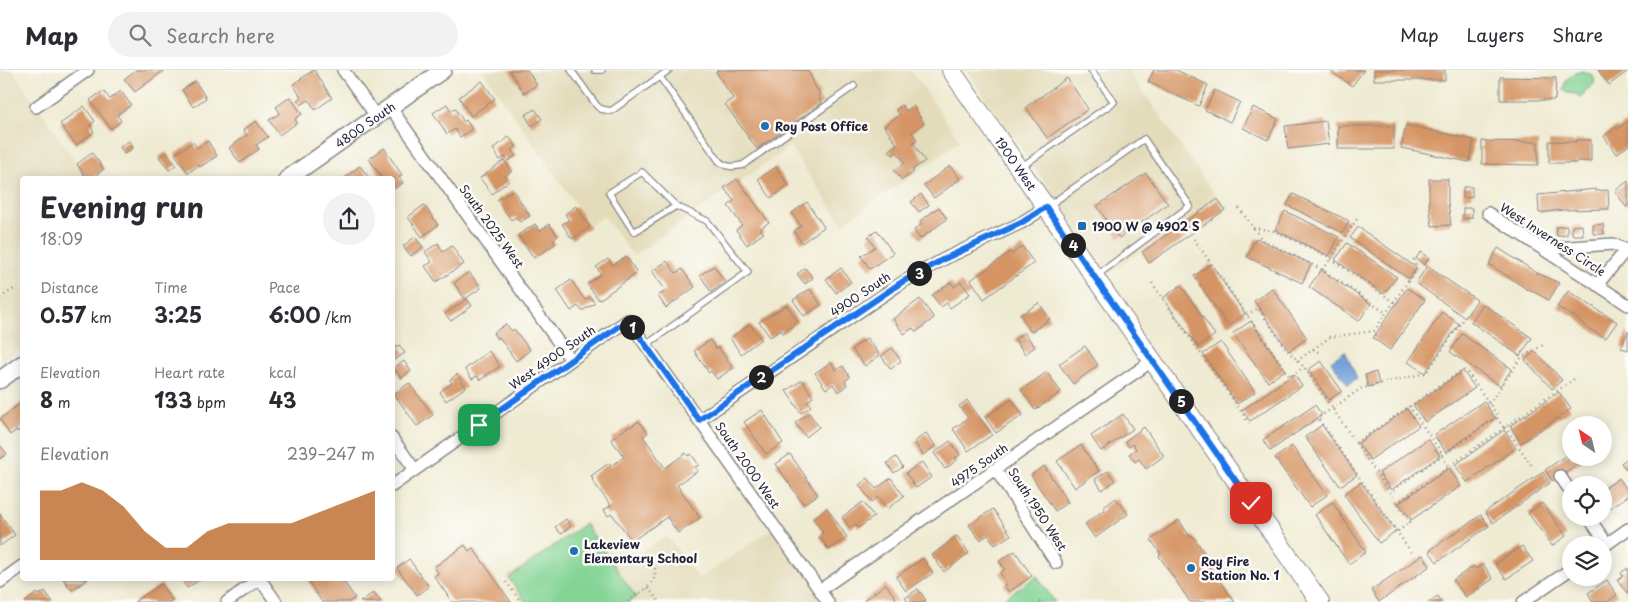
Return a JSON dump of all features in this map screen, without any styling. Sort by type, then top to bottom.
[{"type":"main road","name":"4800 South","points":[[291,176],[443,70]]},
{"type":"main road","name":"1900 West","points":[[951,70],[1320,602]]},
{"type":"main road","points":[[0,380],[20,365]]},
{"type":"street","points":[[36,107],[88,70]]},
{"type":"street","points":[[343,70],[376,116]]},
{"type":"street","name":"South 2025 West","points":[[390,107],[571,360]]},
{"type":"street","name":"4900 South","points":[[699,420],[902,282],[946,258],[1021,223],[1046,207]]},
{"type":"street","name":"West Inverness Circle","points":[[1488,213],[1628,305]]},
{"type":"street","points":[[1543,249],[1613,244],[1627,249],[1598,285]]},
{"type":"street","name":"West 4900 South","points":[[395,484],[628,320]]},
{"type":"street","name":"South 2000 West","points":[[628,320],[828,602]]},
{"type":"street","name":"4975 South","points":[[820,590],[1152,361]]},
{"type":"street","points":[[395,442],[415,470]]},
{"type":"street","name":"South 1950 West","points":[[996,470],[1056,563]]},
{"type":"street","points":[[1612,540],[1628,529]]},
{"type":"street","points":[[0,582],[20,567]]},
{"type":"street","points":[[1523,602],[1562,575]]},
{"type":"street","points":[[227,602],[256,581]]},
{"type":"street","points":[[260,581],[276,602]]},
{"type":"lane","points":[[571,70],[597,106],[611,111],[669,70]]},
{"type":"lane","points":[[595,70],[602,70]]},
{"type":"lane","points":[[1020,169],[1114,102],[1091,70]]},
{"type":"lane","points":[[660,77],[719,161],[725,166],[733,167],[743,165],[854,86]]},
{"type":"lane","points":[[1046,207],[1144,139],[1190,206],[1094,277]]},
{"type":"lane","points":[[646,345],[748,272],[707,221],[676,206],[642,172],[609,193],[634,232],[676,206]]},
{"type":"path","points":[[1239,208],[1262,240],[1323,270],[1386,313]]},
{"type":"path","points":[[1323,270],[1357,219]]},
{"type":"path","points":[[1253,228],[1275,231],[1331,259],[1394,302]]},
{"type":"path","points":[[1194,239],[1290,377],[1304,367]]},
{"type":"path","points":[[1297,361],[1330,337],[1374,331],[1417,268],[1414,260],[1416,257]]},
{"type":"path","points":[[1152,283],[1249,422]]},
{"type":"path","points":[[0,298],[16,287]]},
{"type":"path","points":[[1247,315],[1258,308],[1287,350],[1304,367],[1410,522],[1397,532]]},
{"type":"path","points":[[1411,552],[1318,418],[1362,388],[1426,373],[1464,318]]},
{"type":"path","points":[[1489,404],[1521,358],[1543,345]]},
{"type":"path","points":[[1313,349],[1321,354]]},
{"type":"path","points":[[1356,443],[1463,370],[1468,373],[1498,416],[1497,418],[1532,466]]},
{"type":"path","points":[[1397,503],[1574,379]]},
{"type":"path","points":[[1409,406],[1449,467]]},
{"type":"path","points":[[1390,492],[1497,418]]},
{"type":"path","points":[[628,602],[648,588],[656,575],[655,566]]},
{"type":"path","points":[[506,582],[521,602]]},
{"type":"path","points":[[648,588],[659,602]]},
{"type":"shaded area","points":[[0,70],[12,70],[86,176],[20,176],[20,347],[0,362]]},
{"type":"shaded area","points":[[482,70],[911,70],[960,141],[843,224],[790,147],[633,256],[604,216],[590,225]]},
{"type":"shaded area","points":[[966,70],[1128,70],[1217,198],[1109,274]]},
{"type":"shaded area","name":"Lakeview Elementary School","points":[[585,521],[617,567],[667,536],[699,579],[779,524],[833,602],[521,602],[506,577]]},
{"type":"green space","points":[[1582,71],[1592,75],[1594,84],[1584,92],[1584,95],[1579,97],[1577,94],[1567,93],[1564,89],[1566,80],[1575,73]]},
{"type":"green space","points":[[585,524],[636,597],[629,602],[526,602],[509,578]]},
{"type":"green space","points":[[1037,576],[1055,602],[999,602]]},
{"type":"water","points":[[1345,351],[1357,378],[1348,385],[1331,361]]},
{"type":"building","points":[[136,70],[163,71],[135,92],[124,79]]},
{"type":"building","points":[[314,70],[332,98],[315,110],[309,100],[301,105],[297,100],[301,97],[293,84]]},
{"type":"building","points":[[509,70],[527,70],[537,85],[524,93]]},
{"type":"building","name":"Roy Post Office","points":[[718,70],[807,70],[820,94],[818,96],[822,103],[757,149],[725,104],[733,98],[716,72]]},
{"type":"building","points":[[1154,70],[1176,70],[1208,85],[1199,106],[1148,82]]},
{"type":"building","points":[[1329,70],[1364,70],[1352,86]]},
{"type":"building","points":[[1374,70],[1445,70],[1445,80],[1374,80]]},
{"type":"building","points":[[1598,70],[1628,70],[1628,71],[1609,85]]},
{"type":"building","points":[[1500,77],[1556,78],[1555,100],[1500,100]]},
{"type":"building","points":[[1067,78],[1088,109],[1047,138],[1026,107]]},
{"type":"building","points":[[195,81],[206,98],[193,107],[182,90]]},
{"type":"building","points":[[482,81],[495,99],[471,116],[459,97]]},
{"type":"building","points":[[1215,90],[1240,102],[1230,122],[1205,110]]},
{"type":"building","points":[[103,91],[110,99],[121,91],[131,105],[117,115],[121,121],[111,129],[90,100]]},
{"type":"building","points":[[290,97],[302,114],[295,119],[297,123],[279,135],[269,120],[280,113],[276,107]]},
{"type":"building","points":[[447,104],[451,111],[455,108],[464,122],[466,120],[472,129],[460,137],[455,129],[447,134],[433,113]]},
{"type":"building","points":[[902,105],[906,111],[913,106],[924,123],[912,132],[917,140],[913,143],[925,161],[902,180],[894,170],[905,163],[897,152],[893,155],[889,150],[897,144],[884,126],[900,115],[896,110]]},
{"type":"building","points":[[84,106],[95,121],[90,125],[94,132],[76,145],[60,124]]},
{"type":"building","points":[[1253,107],[1278,119],[1268,140],[1243,128]]},
{"type":"building","points":[[535,109],[542,119],[532,126],[525,115]]},
{"type":"building","points":[[256,121],[268,137],[256,145],[259,149],[240,163],[229,148],[247,135],[243,130]]},
{"type":"building","points":[[1326,121],[1329,144],[1288,149],[1285,126]]},
{"type":"building","points":[[1628,121],[1628,146],[1616,154],[1604,136]]},
{"type":"building","points":[[1406,125],[1474,140],[1469,162],[1401,148]]},
{"type":"building","points":[[1338,126],[1394,126],[1394,149],[1338,149]]},
{"type":"building","points":[[509,137],[516,146],[511,150],[516,156],[508,161],[505,157],[500,160],[493,149]]},
{"type":"building","points":[[1576,140],[1591,140],[1591,161],[1549,163],[1549,141],[1576,142]]},
{"type":"building","points":[[129,141],[133,148],[124,154],[120,147]]},
{"type":"building","points":[[208,141],[217,156],[188,173],[175,154],[193,142],[197,148]]},
{"type":"building","points":[[1482,141],[1538,142],[1538,165],[1482,164]]},
{"type":"building","points":[[384,148],[402,175],[399,177],[403,183],[395,188],[395,176],[381,176],[369,159]]},
{"type":"building","points":[[166,152],[176,165],[169,170],[159,157]]},
{"type":"building","points":[[92,153],[104,169],[95,176],[85,176],[77,164]]},
{"type":"building","points":[[504,160],[512,171],[505,176],[509,181],[492,194],[480,178]]},
{"type":"building","points":[[360,166],[368,176],[347,176]]},
{"type":"building","points":[[950,166],[960,179],[934,198],[924,185]]},
{"type":"building","points":[[776,167],[789,186],[771,198],[758,179]]},
{"type":"building","points":[[1146,173],[1168,204],[1119,238],[1097,206]]},
{"type":"building","points":[[737,179],[769,222],[760,229],[764,233],[747,245],[736,230],[742,225],[728,206],[734,201],[724,188]]},
{"type":"building","points":[[1429,179],[1448,179],[1451,225],[1432,226],[1429,203]]},
{"type":"building","points":[[1628,181],[1628,206],[1626,207],[1615,191]]},
{"type":"building","points":[[1463,187],[1472,187],[1472,197],[1463,198]]},
{"type":"building","points":[[1596,189],[1596,191],[1608,190],[1609,209],[1563,210],[1539,213],[1538,195]]},
{"type":"building","points":[[513,190],[530,216],[520,222],[516,217],[511,220],[497,200]]},
{"type":"building","points":[[921,194],[929,205],[919,212],[911,202]]},
{"type":"building","points":[[1293,194],[1349,221],[1343,233],[1287,205]]},
{"type":"building","points":[[1218,199],[1225,210],[1149,263],[1142,252]]},
{"type":"building","points":[[807,202],[824,227],[802,243],[794,231],[801,226],[792,213]]},
{"type":"building","points":[[424,205],[438,225],[422,237],[408,217]]},
{"type":"building","points":[[576,206],[590,227],[572,239],[562,224],[569,220],[565,214]]},
{"type":"building","points":[[939,207],[947,219],[920,239],[914,230],[922,224],[920,221]]},
{"type":"building","points":[[1463,208],[1472,208],[1472,218],[1463,219]]},
{"type":"building","points":[[1285,211],[1339,237],[1329,256],[1275,230]]},
{"type":"building","points":[[535,224],[540,231],[549,224],[558,236],[553,240],[555,244],[534,258],[518,235]]},
{"type":"building","points":[[1603,224],[1604,234],[1593,234],[1593,225]]},
{"type":"building","points":[[1582,225],[1583,235],[1572,235],[1572,226]]},
{"type":"building","points":[[1567,226],[1567,235],[1557,236],[1556,227]]},
{"type":"building","points":[[1358,227],[1417,268],[1409,279],[1350,238]]},
{"type":"building","points":[[877,230],[893,253],[870,269],[861,256],[875,247],[868,237]]},
{"type":"building","points":[[415,237],[423,247],[411,256],[403,246]]},
{"type":"building","points":[[1256,238],[1311,264],[1302,283],[1247,257]]},
{"type":"building","points":[[438,243],[443,252],[452,246],[464,264],[436,282],[425,266],[432,262],[425,252]]},
{"type":"building","points":[[1347,243],[1397,277],[1384,294],[1335,260]]},
{"type":"building","points":[[1022,246],[1034,263],[984,299],[971,280],[1010,252],[1012,254]]},
{"type":"building","points":[[1498,248],[1537,273],[1559,283],[1549,300],[1528,290],[1489,264]]},
{"type":"building","points":[[1421,252],[1429,258],[1424,265],[1416,258]]},
{"type":"building","points":[[626,256],[637,273],[599,300],[587,284],[601,274],[596,267],[608,259],[613,265]]},
{"type":"building","points":[[667,261],[676,273],[682,269],[695,287],[666,308],[658,296],[666,291],[652,271]]},
{"type":"building","points":[[1211,264],[1245,314],[1228,326],[1194,276]]},
{"type":"building","points":[[714,266],[725,282],[711,292],[700,275]]},
{"type":"building","points":[[1427,266],[1477,300],[1465,318],[1416,283]]},
{"type":"building","points":[[805,268],[813,278],[805,284],[797,274]]},
{"type":"building","points":[[841,268],[851,282],[836,293],[826,279]]},
{"type":"building","points":[[1321,270],[1371,304],[1359,321],[1309,287]]},
{"type":"building","points":[[469,272],[481,288],[465,299],[454,283]]},
{"type":"building","points":[[571,280],[585,300],[590,297],[595,303],[582,311],[578,306],[571,311],[557,290]]},
{"type":"building","points":[[951,282],[954,287],[961,282],[970,294],[950,308],[947,303],[941,307],[932,295]]},
{"type":"building","points":[[1181,285],[1215,335],[1198,347],[1163,298]]},
{"type":"building","points":[[1272,288],[1307,338],[1289,351],[1254,301]]},
{"type":"building","points":[[1407,288],[1425,300],[1390,350],[1373,338]]},
{"type":"building","points":[[810,289],[821,305],[804,316],[793,300]]},
{"type":"building","points":[[1568,291],[1617,322],[1606,338],[1557,307]]},
{"type":"building","points":[[467,299],[472,306],[451,321],[445,314]]},
{"type":"building","points":[[920,299],[934,318],[916,332],[913,328],[904,334],[893,319]]},
{"type":"building","points":[[1039,303],[1050,319],[1031,332],[1020,315]]},
{"type":"building","points":[[1483,304],[1532,338],[1520,356],[1471,322]]},
{"type":"building","points":[[787,305],[798,322],[783,333],[781,330],[770,337],[759,322]]},
{"type":"building","points":[[1442,312],[1459,324],[1425,373],[1408,362]]},
{"type":"building","points":[[1251,321],[1285,370],[1268,382],[1233,333]]},
{"type":"building","points":[[506,324],[512,331],[514,329],[530,350],[516,361],[499,337],[497,339],[493,333]]},
{"type":"building","points":[[750,324],[761,339],[741,354],[730,338]]},
{"type":"building","points":[[1628,331],[1628,350],[1621,348]]},
{"type":"building","points":[[1024,332],[1035,347],[1025,354],[1015,339]]},
{"type":"building","points":[[1462,334],[1512,369],[1500,386],[1450,352]]},
{"type":"building","points":[[867,338],[880,355],[865,366],[852,349]]},
{"type":"building","points":[[710,340],[716,349],[718,347],[733,368],[717,379],[711,371],[709,373],[694,351]]},
{"type":"building","points":[[1221,342],[1255,392],[1237,404],[1203,354]]},
{"type":"building","points":[[399,345],[405,353],[395,359],[395,347]]},
{"type":"building","points":[[1085,346],[1098,365],[1073,384],[1059,364]]},
{"type":"building","points":[[892,348],[901,361],[891,369],[881,356]]},
{"type":"building","points":[[489,351],[500,366],[480,380],[477,376],[472,379],[465,369]]},
{"type":"building","points":[[1535,351],[1562,380],[1552,389],[1525,360]]},
{"type":"building","points":[[404,361],[411,371],[401,378],[395,367]]},
{"type":"building","points":[[1321,361],[1342,391],[1329,400],[1308,370]]},
{"type":"building","points":[[831,362],[836,370],[843,366],[850,377],[845,381],[847,385],[838,392],[833,384],[826,389],[815,373]]},
{"type":"building","points":[[1463,371],[1475,388],[1425,422],[1413,405]]},
{"type":"building","points":[[1047,372],[1061,392],[1035,410],[1021,390]]},
{"type":"building","points":[[1376,372],[1379,384],[1368,387],[1365,375]]},
{"type":"building","points":[[457,374],[466,387],[446,401],[440,392],[452,383],[450,380]]},
{"type":"building","points":[[1294,374],[1302,386],[1250,421],[1242,410]]},
{"type":"building","points":[[802,380],[813,397],[807,401],[811,406],[801,413],[786,391]]},
{"type":"building","points":[[409,383],[433,415],[417,426],[395,393]]},
{"type":"building","points":[[1559,392],[1571,409],[1521,443],[1510,426]]},
{"type":"building","points":[[1012,399],[1023,415],[996,433],[985,417]]},
{"type":"building","points":[[967,400],[992,435],[968,451],[953,429],[968,418],[959,406]]},
{"type":"building","points":[[1484,401],[1495,418],[1446,452],[1434,435]]},
{"type":"building","points":[[20,404],[20,430],[18,432],[17,430],[10,435],[0,419]]},
{"type":"building","points":[[1315,405],[1322,415],[1270,451],[1263,440]]},
{"type":"building","points":[[1407,409],[1419,426],[1370,460],[1358,443]]},
{"type":"building","points":[[762,410],[783,443],[766,454],[744,422]]},
{"type":"building","points":[[809,413],[819,427],[806,437],[795,423]]},
{"type":"building","points":[[1123,414],[1133,429],[1101,451],[1091,436]]},
{"type":"building","points":[[639,421],[648,433],[643,436],[665,468],[686,453],[688,456],[691,454],[699,465],[695,467],[698,471],[677,485],[700,518],[678,533],[667,517],[632,541],[612,514],[608,516],[604,510],[611,506],[591,476],[609,463],[611,466],[624,457],[611,439]]},
{"type":"building","points":[[1322,425],[1357,475],[1340,486],[1305,437]]},
{"type":"building","points":[[1144,427],[1164,456],[1146,469],[1139,459],[1135,462],[1129,454],[1136,449],[1133,444],[1129,447],[1125,441]]},
{"type":"building","points":[[1504,430],[1516,448],[1467,482],[1455,465]]},
{"type":"building","points":[[926,433],[936,446],[923,455],[914,442]]},
{"type":"building","points":[[1428,439],[1440,456],[1391,490],[1379,473]]},
{"type":"building","points":[[950,441],[960,455],[955,458],[957,460],[945,469],[934,453]]},
{"type":"building","points":[[0,445],[7,454],[0,459]]},
{"type":"building","points":[[1081,445],[1099,471],[1075,488],[1057,461]]},
{"type":"building","points":[[1292,446],[1327,495],[1310,507],[1275,458]]},
{"type":"building","points":[[790,454],[818,495],[803,504],[776,464]]},
{"type":"building","points":[[896,457],[903,467],[894,473],[887,463]]},
{"type":"building","points":[[1562,458],[1562,466],[1575,466],[1552,481],[1545,470]]},
{"type":"building","points":[[1628,458],[1628,472],[1621,463]]},
{"type":"building","points":[[922,462],[932,477],[916,488],[906,473]]},
{"type":"building","points":[[1044,466],[1068,502],[1055,511],[1031,475]]},
{"type":"building","points":[[1449,468],[1461,486],[1411,520],[1399,503]]},
{"type":"building","points":[[1108,471],[1115,481],[1102,490],[1095,479]]},
{"type":"building","points":[[1543,472],[1550,483],[1493,523],[1485,512]]},
{"type":"building","points":[[868,478],[876,489],[891,478],[904,496],[887,509],[878,497],[872,502],[859,485]]},
{"type":"building","points":[[1619,478],[1628,491],[1628,496],[1612,507],[1612,483]]},
{"type":"building","points":[[1361,482],[1396,531],[1379,543],[1344,494]]},
{"type":"building","points":[[1116,498],[1128,514],[1095,538],[1085,524]]},
{"type":"building","points":[[863,502],[874,517],[858,528],[856,524],[850,529],[842,517]]},
{"type":"building","points":[[1332,502],[1366,552],[1349,564],[1315,515]]},
{"type":"building","points":[[1542,503],[1566,536],[1562,536],[1562,539],[1552,546],[1528,513]]},
{"type":"building","points":[[827,508],[847,537],[829,550],[819,536],[823,533],[813,518]]},
{"type":"building","points":[[993,509],[1011,535],[995,545],[988,535],[980,540],[969,525]]},
{"type":"building","points":[[0,514],[15,535],[0,546]]},
{"type":"building","points":[[1481,515],[1489,526],[1437,562],[1429,551]]},
{"type":"building","points":[[566,519],[571,526],[561,534],[555,527]]},
{"type":"building","name":"Roy Fire Station No. 1","points":[[1179,520],[1190,537],[1193,536],[1235,602],[1190,602],[1159,556],[1161,554],[1151,540]]},
{"type":"building","points":[[957,536],[969,553],[944,572],[932,555]]},
{"type":"building","points":[[465,545],[469,551],[473,548],[511,602],[452,602],[434,576],[438,573],[434,567]]},
{"type":"building","points":[[1522,546],[1533,561],[1506,579],[1495,564]]},
{"type":"building","points":[[1015,551],[1032,576],[1009,592],[1004,585],[1007,583],[1000,573],[1005,569],[999,561]]},
{"type":"building","points":[[1423,555],[1430,566],[1379,602],[1371,590]]},
{"type":"building","points":[[923,558],[933,573],[906,591],[896,577]]},
{"type":"building","points":[[409,559],[429,587],[417,595],[397,568]]},
{"type":"building","points":[[1483,564],[1493,579],[1466,597],[1453,580],[1474,566],[1476,569]]},
{"type":"building","points":[[1628,568],[1627,593],[1617,580],[1623,576],[1621,573]]},
{"type":"building","points":[[65,581],[85,581],[72,590]]},
{"type":"building","points":[[182,581],[198,581],[187,588]]},
{"type":"building","points":[[308,581],[343,581],[355,598],[349,602],[322,602]]},
{"type":"building","points":[[161,584],[172,600],[170,602],[134,602]]},
{"type":"building","points":[[886,584],[898,602],[865,602],[864,600]]},
{"type":"building","points":[[1598,586],[1611,586],[1617,595],[1607,602],[1593,602],[1588,593]]},
{"type":"building","points":[[918,589],[926,600],[923,602],[908,602],[905,598]]},
{"type":"building","points":[[45,591],[53,602],[25,602],[37,593],[39,595]]},
{"type":"building","points":[[374,592],[381,602],[360,602]]},
{"type":"building","points":[[1438,596],[1442,602],[1428,602]]},
{"type":"place","name":"Roy Post Office","points":[[765,126]]},
{"type":"place","name":"1900 W @ 4902 S","points":[[1082,226]]},
{"type":"place","name":"Lakeview Elementary School","points":[[574,551]]},
{"type":"place","name":"Roy Fire Station No. 1","points":[[1191,568]]},
{"type":"route","points":[[479,425],[628,320],[699,420],[902,282],[946,258],[1021,223],[1046,207],[1251,503]]}]
